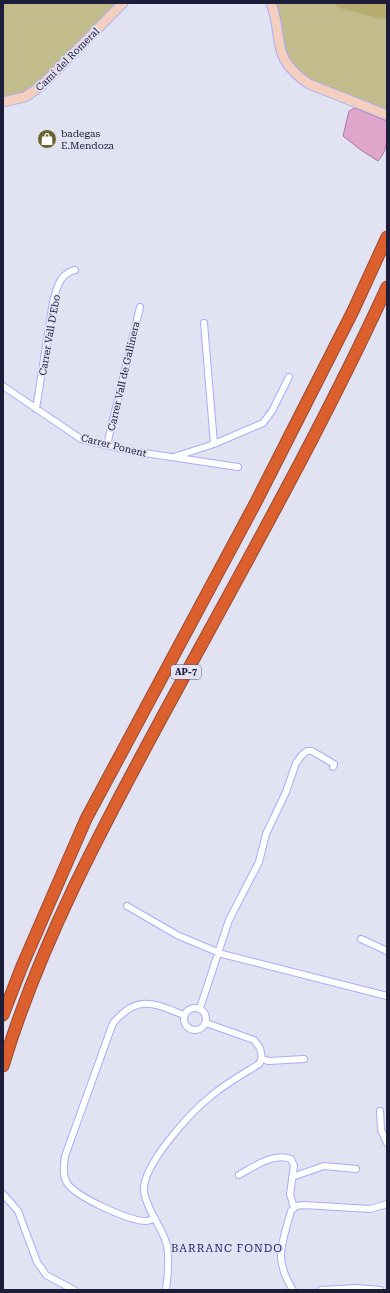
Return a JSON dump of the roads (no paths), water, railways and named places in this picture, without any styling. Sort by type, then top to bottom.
[{"type":"highway","name":"AP-7","points":[[3,1015],[22,966],[86,819],[256,502],[353,311],[387,237]]},
{"type":"highway","name":"AP-7","points":[[3,1066],[36,971],[62,911],[85,864],[329,407],[387,287]]},
{"type":"street","name":"Camí del Romeral","points":[[3,102],[25,97],[41,86],[123,3]]},
{"type":"street","points":[[271,3],[281,52],[289,66],[300,78],[309,84],[387,115]]},
{"type":"street","name":"Carrer Vall D'Ebo","points":[[36,409],[56,292],[63,276],[75,270]]},
{"type":"street","name":"Carrer Vall de Gallinera","points":[[107,445],[140,307]]},
{"type":"street","points":[[204,323],[214,444]]},
{"type":"street","points":[[172,458],[214,444],[263,423],[272,412],[289,377]]},
{"type":"street","name":"Carrer Ponent","points":[[3,386],[81,439],[130,452],[238,467]]},
{"type":"street","points":[[200,1008],[229,920],[259,862],[266,834],[286,792],[296,763],[307,751],[312,751],[330,760],[334,764],[333,767]]},
{"type":"street","points":[[127,906],[177,935],[218,952],[387,996]]},
{"type":"street","points":[[360,939],[387,952]]},
{"type":"street","points":[[155,1218],[146,1221],[132,1218],[96,1204],[76,1193],[66,1182],[64,1168],[65,1156],[113,1023],[124,1011],[140,1003],[154,1004],[184,1015]]},
{"type":"street","points":[[200,1008],[206,1014],[206,1023],[201,1029],[193,1030],[184,1023],[184,1015],[189,1009],[200,1008]]},
{"type":"street","points":[[166,1290],[168,1273],[166,1242],[147,1203],[144,1190],[147,1175],[169,1139],[210,1096],[258,1064],[261,1059],[260,1048],[254,1040],[206,1023]]},
{"type":"street","points":[[261,1059],[269,1061],[304,1059]]},
{"type":"street","points":[[380,1111],[381,1130],[387,1143]]},
{"type":"street","points":[[239,1175],[260,1163],[284,1156],[291,1158],[294,1166],[290,1194],[294,1208]]},
{"type":"street","points":[[292,1177],[324,1166],[356,1169]]},
{"type":"street","points":[[3,1194],[18,1211],[34,1256],[40,1267],[46,1275],[74,1290]]},
{"type":"street","points":[[293,1290],[280,1263],[280,1251],[291,1211],[294,1208],[304,1205],[347,1209],[370,1209],[387,1204]]},
{"type":"street","points":[[321,1290],[357,1288],[380,1290]]},
{"type":"place","name":"badegas E.Mendoza","points":[[47,139]]},
{"type":"district","name":"BARRANC FONDO","points":[[227,1248]]}]
